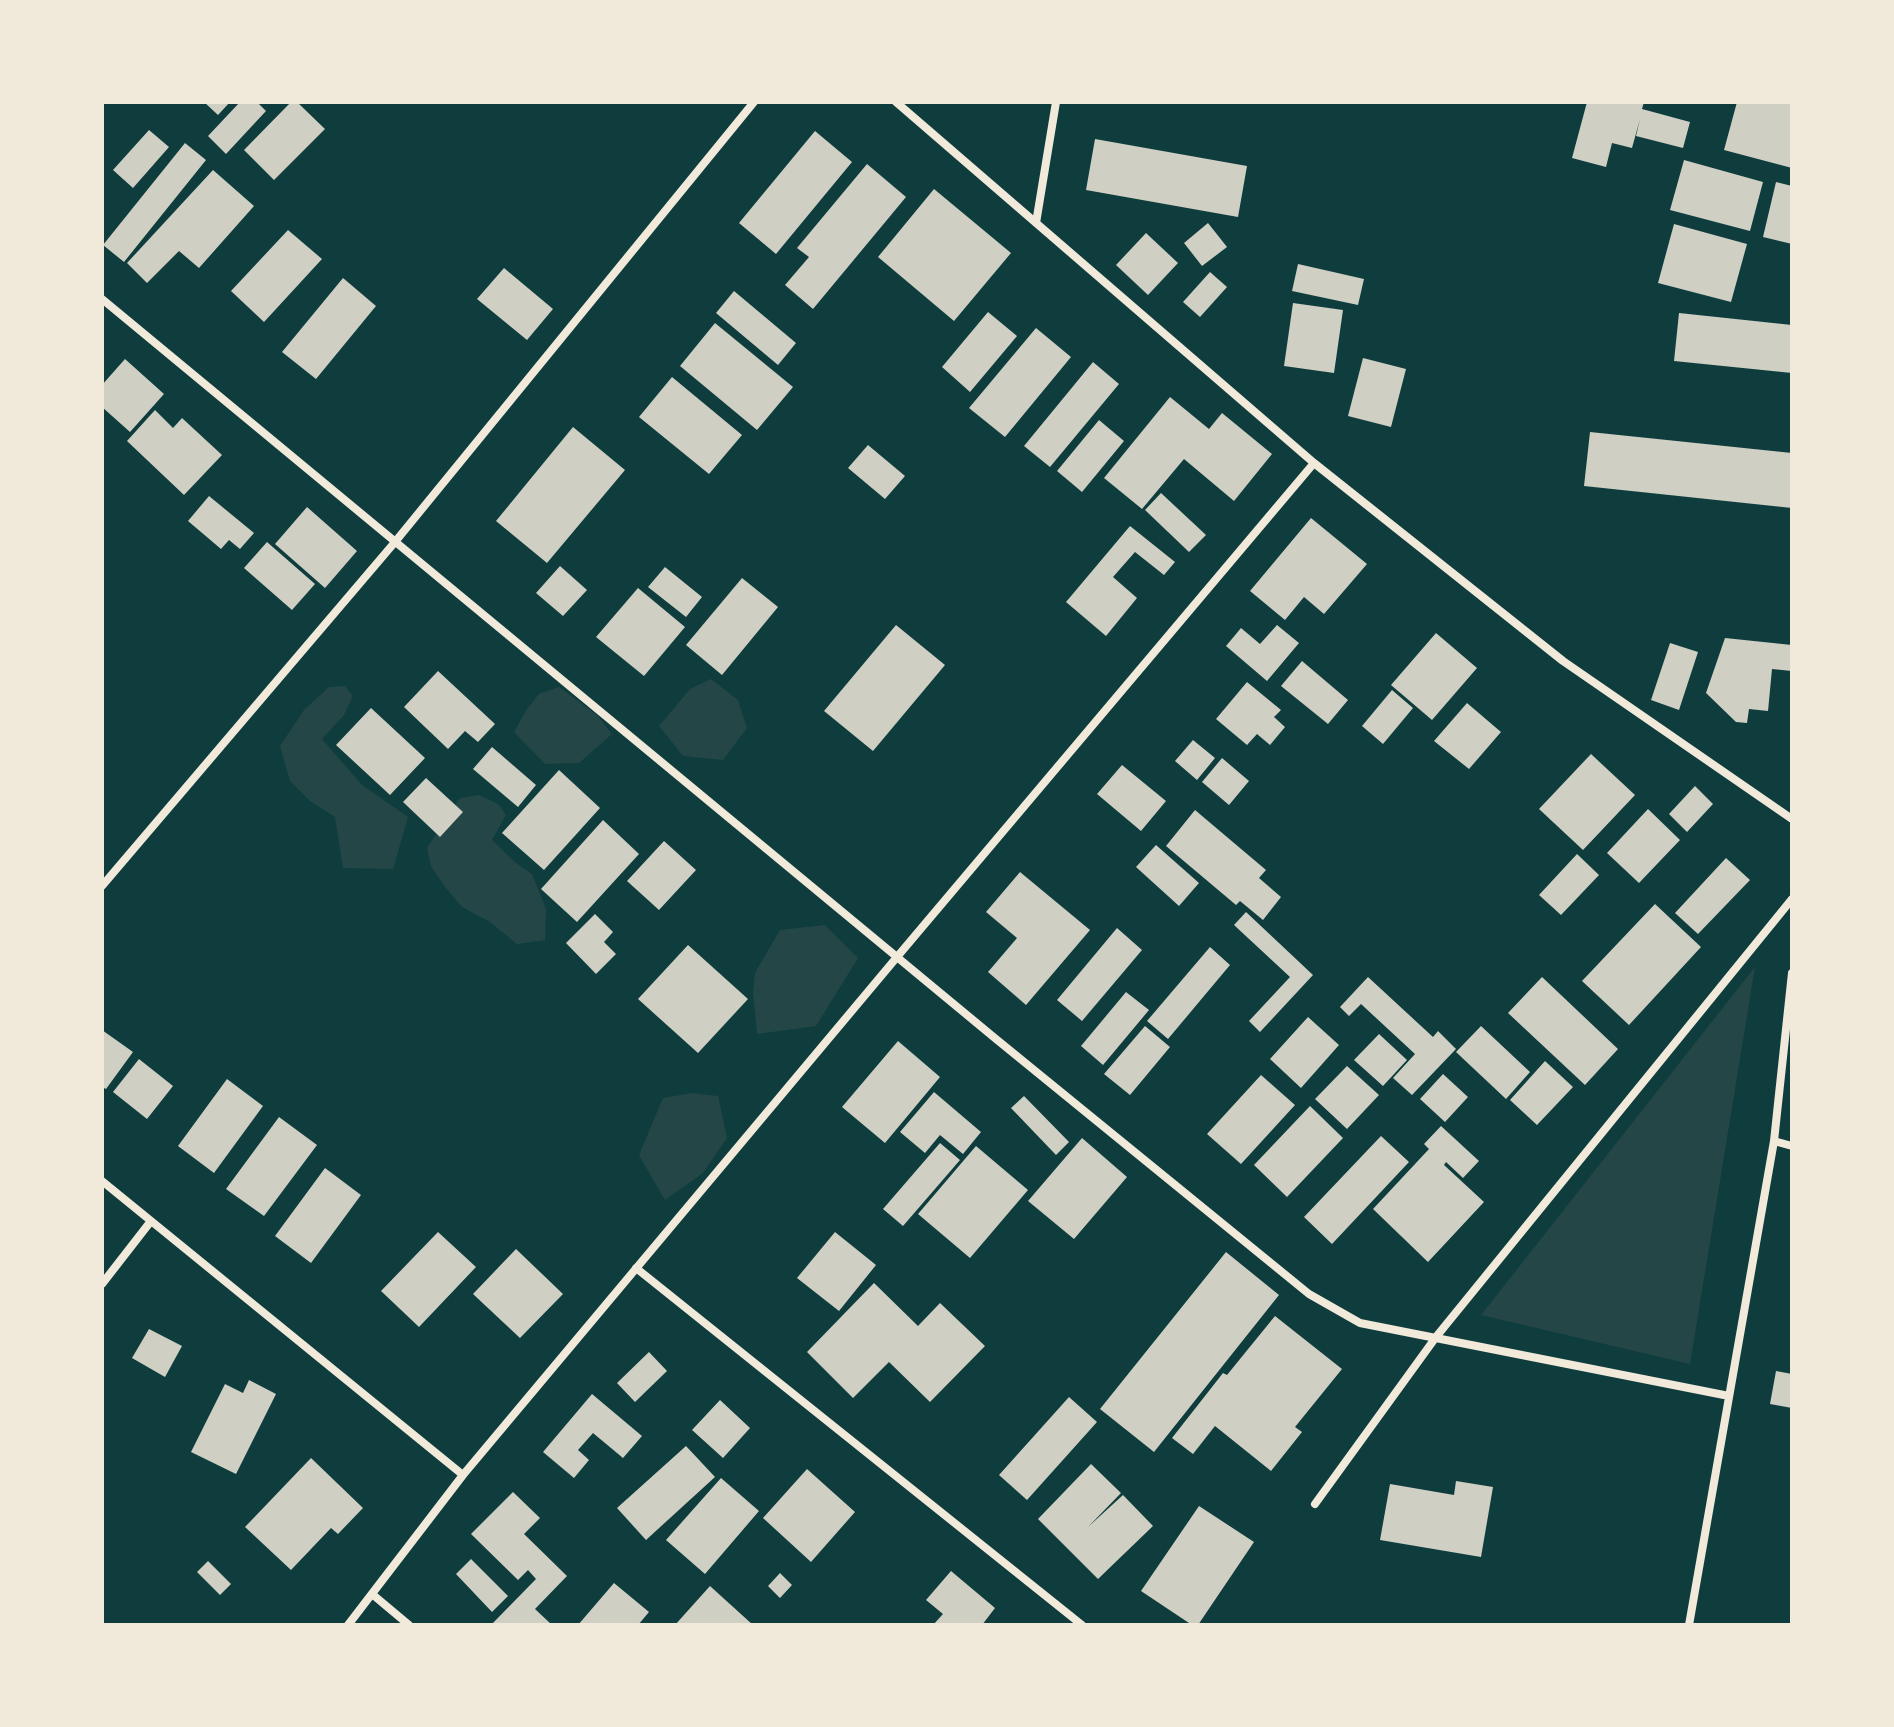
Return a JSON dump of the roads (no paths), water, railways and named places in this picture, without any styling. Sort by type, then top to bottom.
[{"type":"street","points":[[102,886],[395,542],[754,102]]},
{"type":"street","points":[[896,102],[1314,463],[1563,661],[1792,819]]},
{"type":"street","points":[[1036,223],[1056,102]]},
{"type":"street","points":[[102,299],[1309,1294],[1360,1323],[1729,1396]]},
{"type":"street","points":[[348,1625],[463,1475],[1314,463]]},
{"type":"street","points":[[1315,1504],[1436,1337],[1792,899]]},
{"type":"street","points":[[1689,1625],[1774,1141],[1792,973]]},
{"type":"street","points":[[1774,1141],[1792,1146]]},
{"type":"street","points":[[102,1181],[463,1475]]},
{"type":"street","points":[[102,1284],[151,1221]]},
{"type":"street","points":[[636,1268],[1082,1625]]},
{"type":"street","points":[[372,1594],[409,1625]]}]
